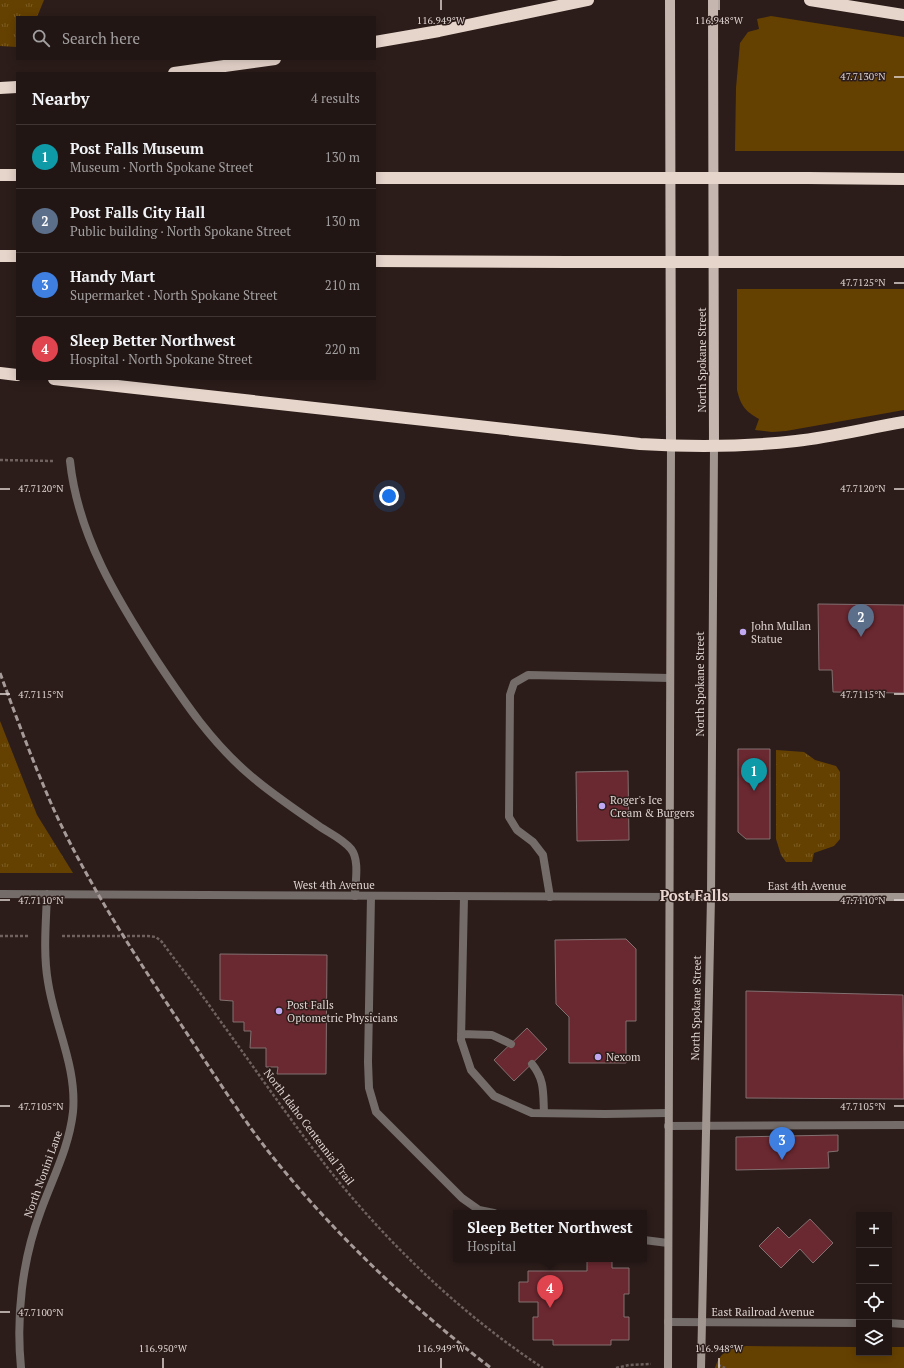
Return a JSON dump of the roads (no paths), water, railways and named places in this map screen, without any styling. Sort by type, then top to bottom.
[{"type":"highway","points":[[376,42],[588,0]]},
{"type":"highway","points":[[810,0],[904,15]]},
{"type":"highway","points":[[181,72],[268,60]]},
{"type":"highway","points":[[0,88],[16,87]]},
{"type":"highway","points":[[0,175],[16,175]]},
{"type":"highway","points":[[376,178],[904,179]]},
{"type":"highway","points":[[0,256],[16,256]]},
{"type":"highway","points":[[376,260],[568,262],[904,262]]},
{"type":"highway","points":[[0,373],[16,375]]},
{"type":"highway","points":[[63,380],[640,444],[671,446],[714,446],[797,441],[904,422]]},
{"type":"main road","points":[[668,1368],[671,446],[670,0]]},
{"type":"main road","name":"North Spokane Street","points":[[701,1368],[711,897],[714,446],[713,0]]},
{"type":"main road","name":"East 4th Avenue","points":[[669,898],[904,897]]},
{"type":"street","points":[[70,461],[74,494],[81,519],[100,564],[129,619],[186,705],[226,752],[251,776],[350,848],[355,861],[355,896]]},
{"type":"street","points":[[550,898],[543,855],[533,842],[517,830],[509,817],[510,695],[514,683],[528,675],[670,678]]},
{"type":"street","name":"West 4th Avenue","points":[[0,894],[464,898],[669,898]]},
{"type":"street","name":"North Nonini Lane","points":[[21,1368],[19,1350],[20,1309],[27,1260],[39,1214],[68,1142],[73,1112],[72,1074],[48,981],[46,894]]},
{"type":"street","points":[[371,896],[368,1062],[369,1088],[376,1112],[462,1198],[479,1210]]},
{"type":"street","points":[[464,898],[460,1040],[471,1070],[494,1096],[532,1113],[668,1113]]},
{"type":"street","points":[[461,1034],[492,1035],[511,1044]]},
{"type":"street","points":[[532,1064],[540,1074],[543,1091],[544,1113]]},
{"type":"street","points":[[668,1126],[904,1125]]},
{"type":"street","points":[[647,1240],[668,1243]]},
{"type":"street","name":"East Railroad Avenue","points":[[668,1322],[856,1323]]},
{"type":"street","points":[[892,1324],[904,1324]]},
{"type":"railway","points":[[0,673],[54,810],[82,866],[114,921],[148,974],[245,1120],[293,1181],[345,1239],[401,1293],[460,1344],[491,1368]]},
{"type":"place","name":"John Mullan Statue","points":[[743,632]]},
{"type":"place","name":"Post Falls City Hall","points":[[861,637]]},
{"type":"place","name":"Post Falls Museum","points":[[754,791]]},
{"type":"place","name":"Roger's Ice Cream & Burgers","points":[[602,806]]},
{"type":"place","name":"Post Falls Optometric Physicians","points":[[279,1011]]},
{"type":"place","name":"Nexom","points":[[598,1057]]},
{"type":"place","name":"Handy Mart","points":[[782,1160]]},
{"type":"place","name":"Sleep Better Northwest","points":[[550,1308]]},
{"type":"district","name":"Post Falls","points":[[694,896]]}]
